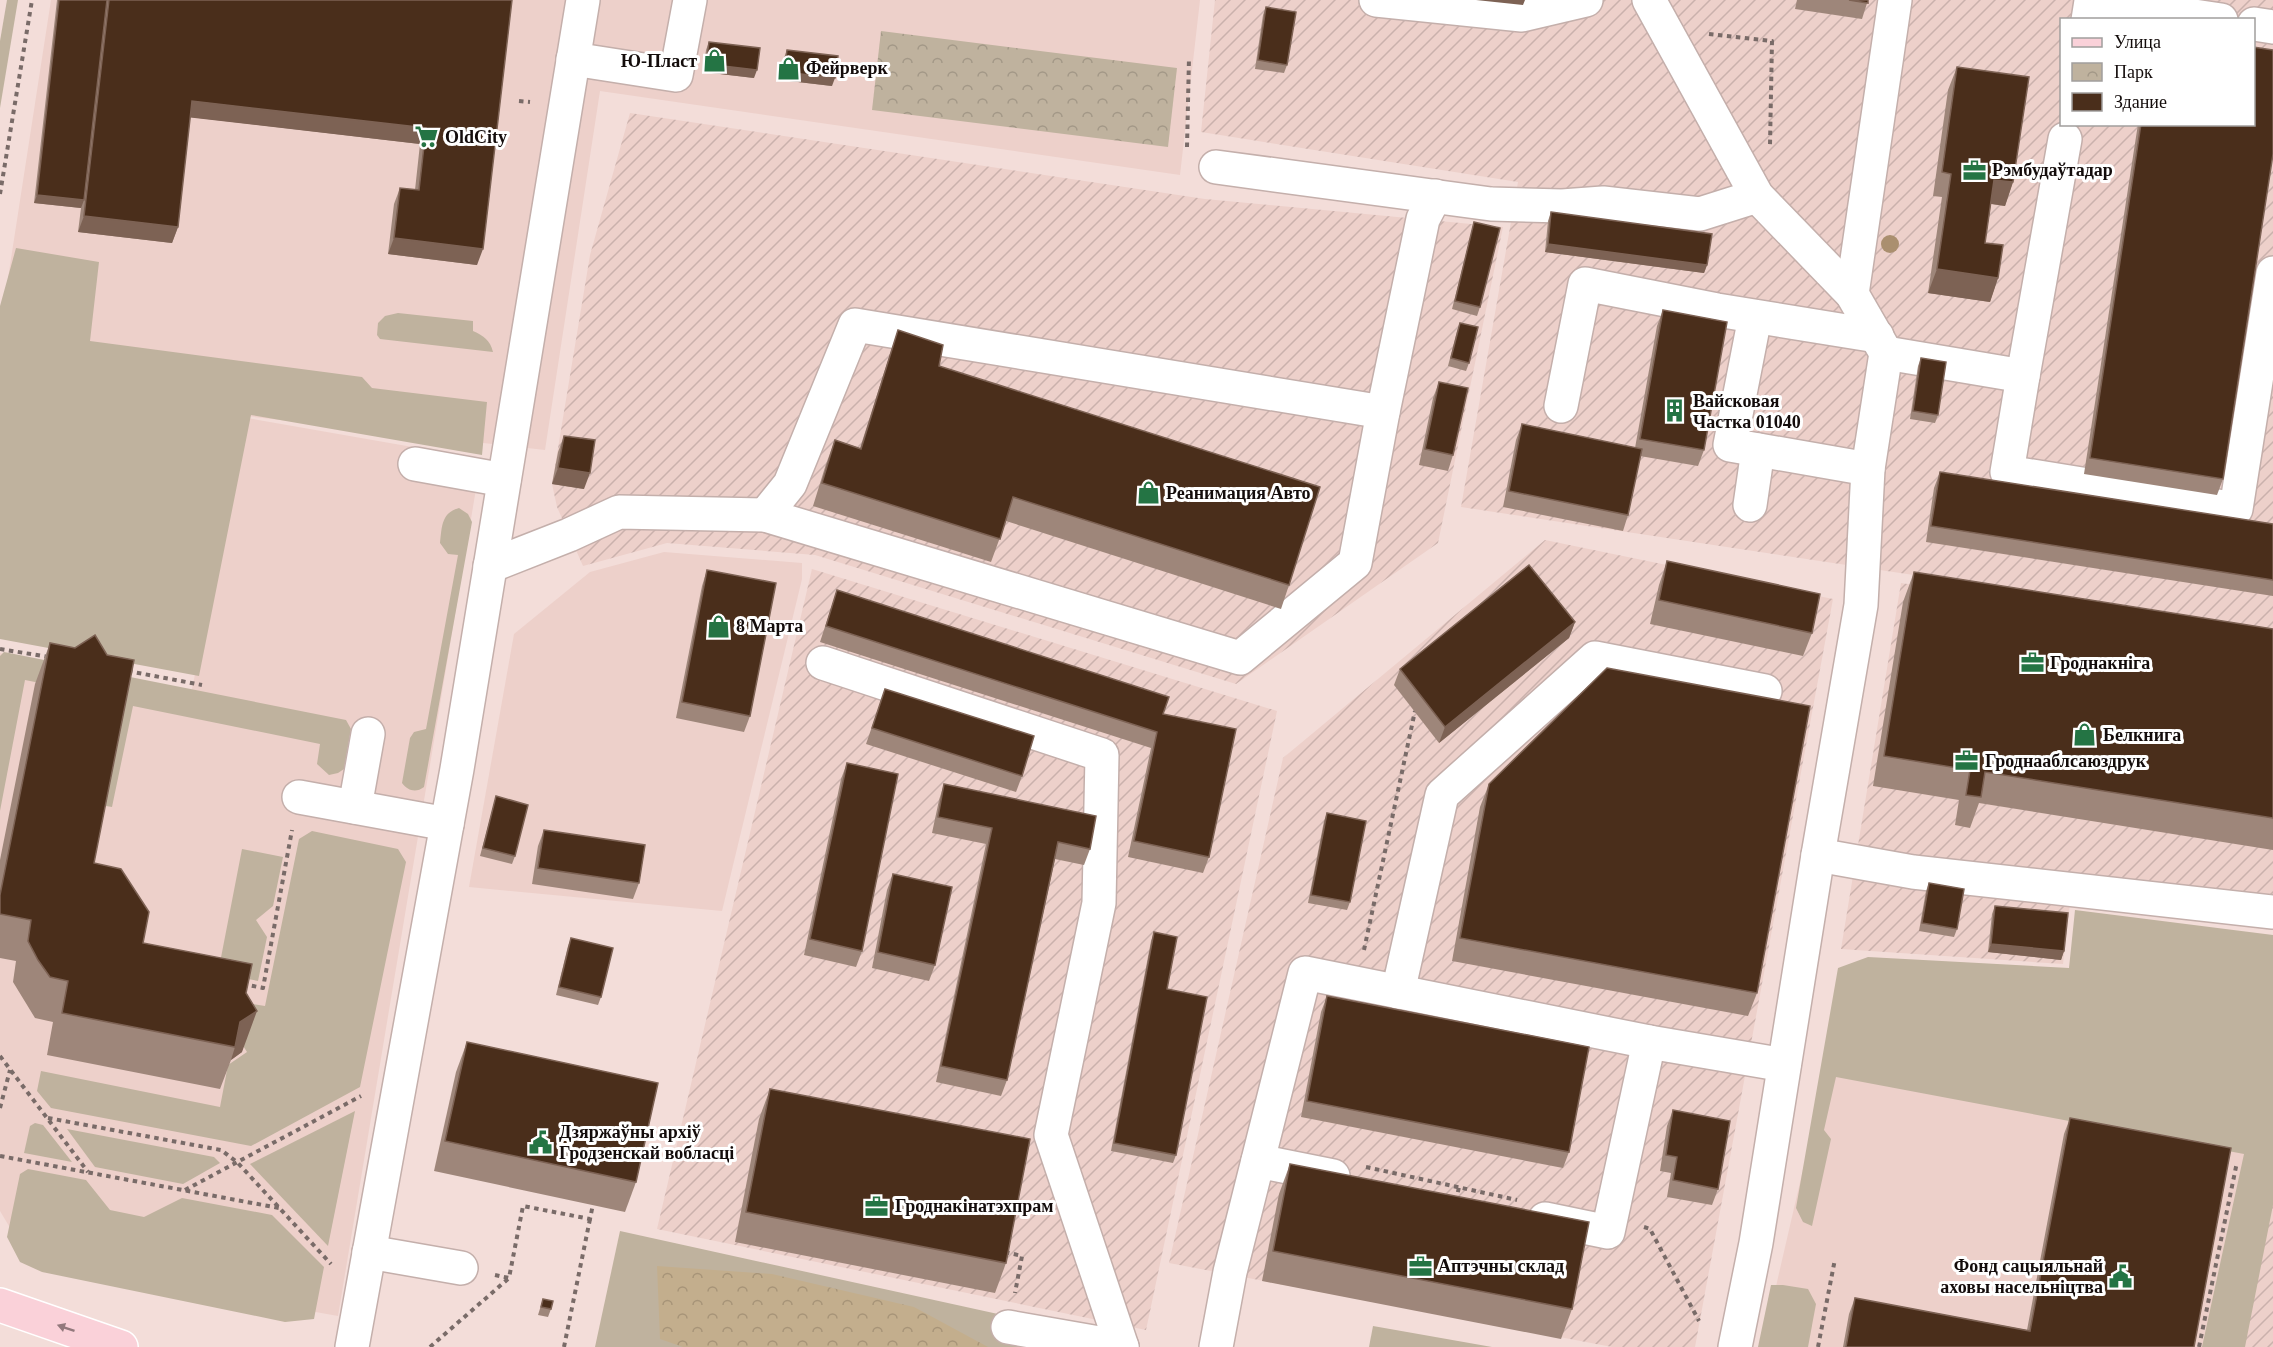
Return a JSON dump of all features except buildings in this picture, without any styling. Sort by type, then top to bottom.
[{"type":"main road","points":[[0,1305],[122,1347]]},
{"type":"lane","points":[[352,1347],[447,824],[504,480],[509,378],[583,0]]},
{"type":"lane","points":[[573,59],[676,75],[690,0]]},
{"type":"lane","points":[[1376,0],[1522,15],[1586,0]]},
{"type":"lane","points":[[1649,0],[1757,196],[1852,294],[1881,345],[1868,469],[1861,606],[1818,855],[1756,1243],[1735,1347]]},
{"type":"lane","points":[[1852,294],[1895,0]]},
{"type":"lane","points":[[2088,18],[2091,0],[2208,18]]},
{"type":"lane","points":[[2255,24],[2273,27]]},
{"type":"lane","points":[[2065,139],[2007,472],[2236,509],[2273,273]]},
{"type":"lane","points":[[1216,167],[1491,204],[1562,206],[1603,204],[1700,214],[1757,196]]},
{"type":"lane","points":[[490,566],[569,535],[619,512],[765,515],[1240,658],[1355,563],[1383,412],[1423,219],[1435,196]]},
{"type":"lane","points":[[1561,406],[1585,284],[1755,317],[2023,376]]},
{"type":"lane","points":[[1755,317],[1730,445],[1868,469]]},
{"type":"lane","points":[[765,515],[790,484],[855,325],[1383,412]]},
{"type":"lane","points":[[1750,505],[1758,450]]},
{"type":"lane","points":[[415,464],[504,480]]},
{"type":"lane","points":[[1398,992],[1442,795],[1595,657],[1765,691]]},
{"type":"lane","points":[[822,663],[1102,754],[1099,903],[1051,1135],[1122,1347],[1008,1327]]},
{"type":"lane","points":[[355,807],[368,734]]},
{"type":"lane","points":[[298,797],[447,824]]},
{"type":"lane","points":[[1818,855],[1913,872],[2273,912]]},
{"type":"lane","points":[[1216,1347],[1230,1272],[1305,973],[1648,1042],[1784,1065]]},
{"type":"lane","points":[[1522,1208],[1608,1232],[1648,1042]]},
{"type":"lane","points":[[1258,1161],[1358,1173]]},
{"type":"lane","points":[[369,1252],[461,1268]]},
{"type":"path","points":[[0,194],[32,0]]},
{"type":"path","points":[[1665,29],[1772,41],[1770,148]]},
{"type":"path","points":[[1187,148],[1189,58]]},
{"type":"path","points":[[0,649],[56,659]]},
{"type":"path","points":[[123,671],[202,685]]},
{"type":"path","points":[[1357,984],[1414,711]]},
{"type":"path","points":[[240,984],[263,988],[298,797]]},
{"type":"path","points":[[0,1056],[88,1173]]},
{"type":"path","points":[[0,1108],[10,1069]]},
{"type":"path","points":[[184,1190],[369,1092]]},
{"type":"path","points":[[48,1118],[221,1150],[237,1162],[335,1268]]},
{"type":"path","points":[[0,1156],[279,1208]]},
{"type":"path","points":[[2199,1347],[2237,1162]]},
{"type":"path","points":[[1358,1173],[1458,1187],[1522,1208]]},
{"type":"path","points":[[1454,1210],[1458,1187]]},
{"type":"path","points":[[564,1347],[592,1204]]},
{"type":"path","points":[[430,1347],[510,1278],[524,1206],[590,1219]]},
{"type":"path","points":[[1611,1220],[1650,1229],[1699,1321]]},
{"type":"path","points":[[1003,1252],[1022,1256],[1008,1327]]},
{"type":"path","points":[[1818,1347],[1834,1259]]},
{"type":"path","points":[[461,1268],[510,1278]]},
{"type":"shaded area","points":[[51,0],[1200,0],[1180,175],[600,91],[545,450],[0,388],[0,330]]},
{"type":"shaded area","points":[[1215,0],[2273,0],[2273,629],[1461,507],[1518,182],[1201,132]]},
{"type":"shaded area","points":[[630,113],[1205,199],[1503,227],[1438,543],[1236,684],[815,555],[667,543],[583,566],[557,507],[552,484],[590,255]]},
{"type":"shaded area","points":[[247,418],[481,459],[338,1316],[30,1261],[0,1211],[0,653],[191,694]]},
{"type":"shaded area","name":"Аптэчны склад","points":[[1545,540],[1833,599],[1695,1347],[1612,1347],[1169,1263],[1283,758]]},
{"type":"shaded area","points":[[664,552],[802,563],[802,579],[722,911],[469,887],[514,634],[590,572]]},
{"type":"shaded area","name":"Гроднакінатэхпрам","points":[[812,569],[1277,711],[1146,1330],[657,1229]]},
{"type":"shaded area","points":[[1901,583],[2273,638],[2273,930],[2070,903],[2063,964],[1841,949]]},
{"type":"shaded area","points":[[1828,1061],[2256,1146],[2217,1347],[1762,1347]]},
{"type":"shaded area","points":[[2273,1128],[2273,1347],[2227,1347]]},
{"type":"green space","points":[[7,0],[18,0],[0,108],[0,41]]},
{"type":"green space","points":[[881,31],[1177,68],[1168,147],[872,110]]},
{"type":"green space","points":[[16,248],[99,262],[90,341],[362,377],[372,388],[487,402],[482,455],[251,415],[199,676],[0,639],[0,306]]},
{"type":"green space","points":[[398,313],[473,321],[473,331],[486,339],[493,352],[380,339],[377,335],[378,323],[385,316]]},
{"type":"green space","points":[[459,508],[468,514],[472,522],[424,787],[412,790],[402,783],[410,738],[414,732],[426,729],[458,555],[448,554],[440,543],[442,526],[449,513]]},
{"type":"green space","points":[[4,652],[346,720],[351,729],[344,769],[329,775],[317,764],[320,744],[133,706],[112,807],[100,805],[60,687],[25,680],[0,811],[0,656]]},
{"type":"green space","points":[[312,831],[398,849],[406,862],[360,1087],[251,1146],[51,1108],[37,1091],[41,1071],[220,1107],[228,1065],[247,1052],[235,1033],[241,1002],[265,1006],[299,839]]},
{"type":"green space","points":[[242,849],[283,857],[273,906],[256,920],[267,937],[258,981],[218,973]]},
{"type":"green space","points":[[2075,910],[2273,935],[2273,1205],[2245,1347],[2202,1347],[2244,1154],[1836,1077],[1824,1130],[1831,1139],[1812,1226],[1803,1222],[1796,1208],[1838,968],[1868,957],[2069,968]]},
{"type":"green space","points":[[355,1111],[328,1246],[250,1164]]},
{"type":"green space","points":[[35,1123],[43,1125],[72,1162],[24,1153],[30,1126]]},
{"type":"green space","points":[[67,1129],[214,1157],[220,1163],[183,1184],[95,1167]]},
{"type":"green space","points":[[28,1169],[86,1180],[110,1210],[144,1217],[182,1198],[272,1215],[324,1267],[314,1319],[285,1322],[42,1272],[20,1262],[7,1237],[20,1174]]},
{"type":"green space","points":[[620,1231],[1007,1316],[1023,1347],[595,1347]]},
{"type":"green space","points":[[657,1266],[772,1274],[914,1307],[988,1347],[683,1347],[660,1339]]},
{"type":"green space","points":[[1771,1285],[1808,1289],[1816,1304],[1808,1347],[1758,1347]]},
{"type":"green space","points":[[1373,1326],[1492,1347],[1369,1347]]},
{"type":"place","name":"Ю-Пласт","points":[[715,61]]},
{"type":"place","name":"Фейрверк","points":[[788,68]]},
{"type":"place","name":"OldCity","points":[[427,137]]},
{"type":"place","name":"Рэмбудаўтадар","points":[[1974,170]]},
{"type":"place","name":"Вайсковая Частка 01040","points":[[1675,411]]},
{"type":"place","name":"Реанимация Авто","points":[[1148,493]]},
{"type":"place","name":"8 Марта","points":[[718,626]]},
{"type":"place","name":"Гроднакніга","points":[[2032,663]]},
{"type":"place","name":"Белкнига","points":[[2085,735]]},
{"type":"place","name":"Гроднааблсаюздрук","points":[[1967,761]]},
{"type":"place","name":"Дзяржаўны архіў Гродзенскай вобласці","points":[[541,1142]]},
{"type":"place","name":"Гроднакінатэхпрам","points":[[877,1206]]},
{"type":"place","name":"Аптэчны склад","points":[[1420,1266]]},
{"type":"place","name":"Фонд сацыяльнай аховы насельніцтва","points":[[2121,1276]]}]
